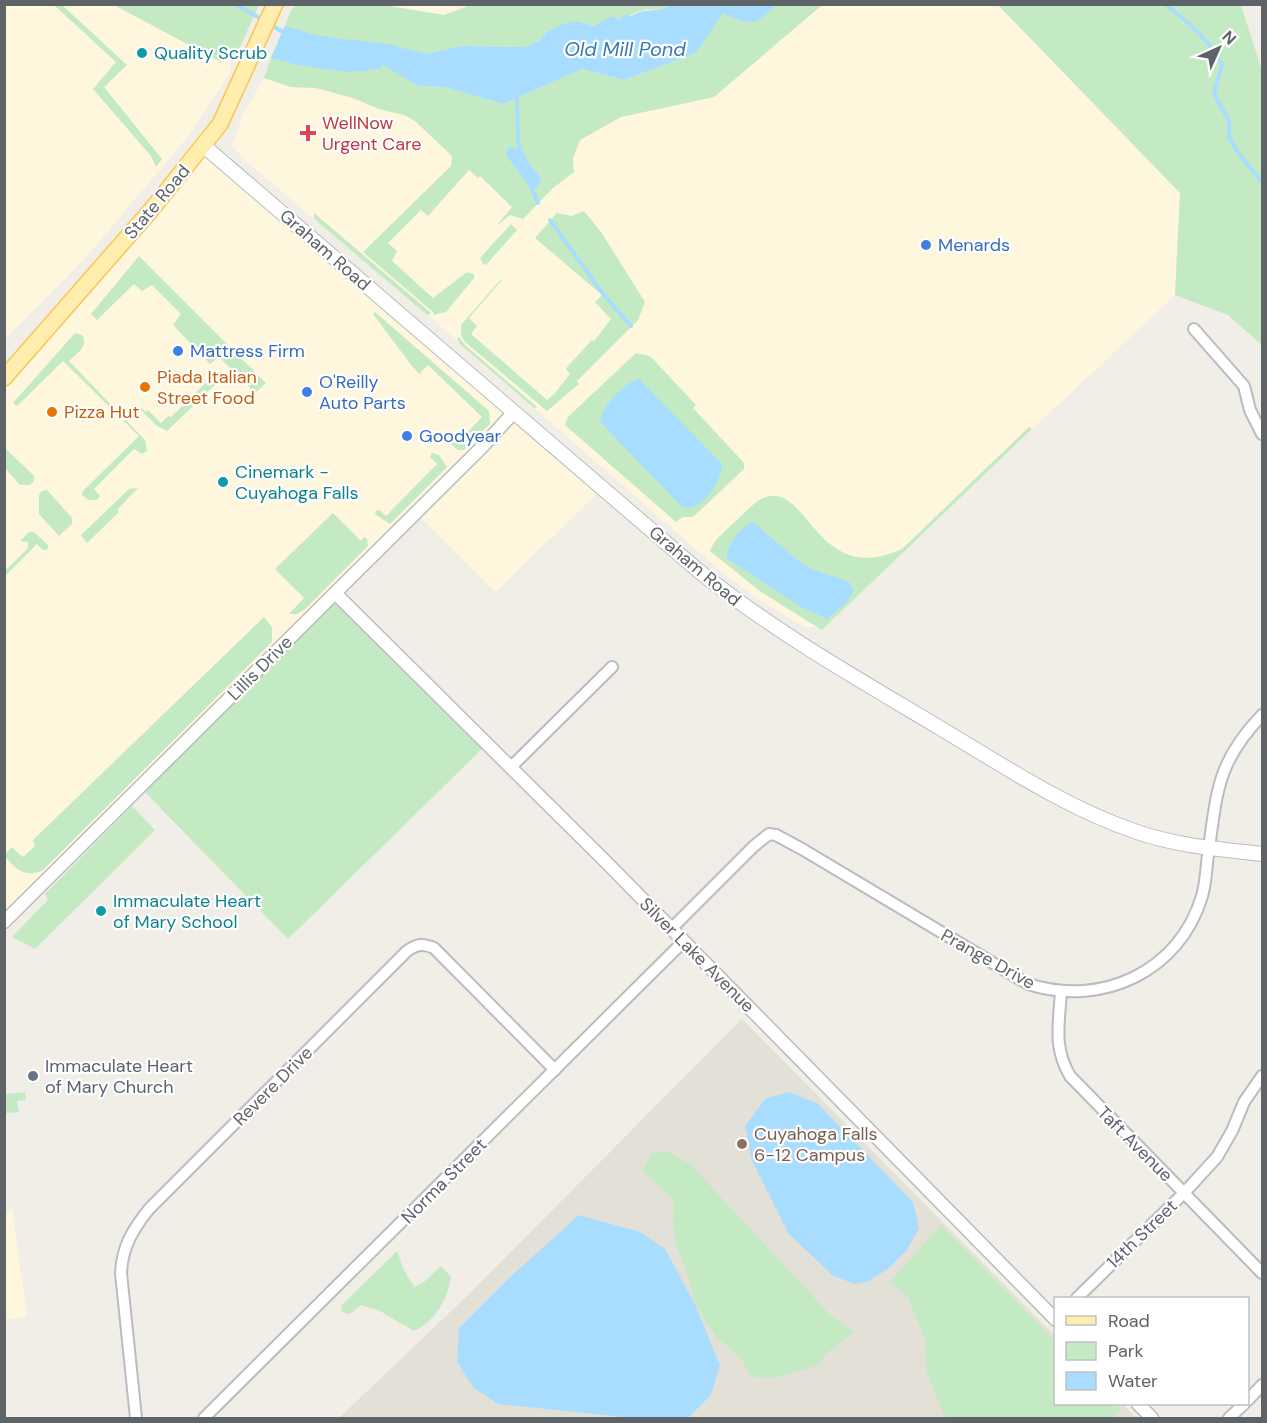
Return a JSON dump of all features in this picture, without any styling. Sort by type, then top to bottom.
[{"type":"main road","name":"State Road","points":[[4,378],[204,146],[220,124],[275,4]]},
{"type":"main road","name":"Graham Road","points":[[204,146],[699,572],[787,635],[987,756],[1080,809],[1139,833],[1171,842],[1263,854]]},
{"type":"street","points":[[1194,329],[1244,386],[1250,410],[1263,434]]},
{"type":"street","name":"Lillis Drive","points":[[4,922],[482,447],[514,412]]},
{"type":"street","name":"Silver Lake Avenue","points":[[335,593],[671,929],[1054,1319]]},
{"type":"street","points":[[511,768],[612,667]]},
{"type":"street","name":"Prange Drive","points":[[671,929],[759,841],[769,834],[776,835],[802,849],[1017,979],[1038,988],[1061,992],[1117,986],[1160,961],[1186,932],[1196,914],[1203,894],[1214,807],[1222,774],[1241,739],[1263,715]]},
{"type":"street","name":"Norma Street","points":[[204,1419],[683,942]]},
{"type":"street","name":"Revere Drive","points":[[135,1419],[121,1273],[123,1252],[131,1233],[149,1209],[407,951],[423,944],[434,948],[555,1070]]},
{"type":"street","name":"Taft Avenue","points":[[1061,992],[1058,1047],[1070,1076],[1263,1273]]},
{"type":"street","name":"14th Street","points":[[1079,1297],[1184,1193],[1223,1149],[1244,1102],[1263,1076]]},
{"type":"street","points":[[1249,1399],[1263,1385]]},
{"type":"street","points":[[1139,1405],[1152,1419]]},
{"type":"street","points":[[1229,1419],[1243,1405]]},
{"type":"shaded area","points":[[5,5],[114,5],[221,62],[230,57],[231,72],[190,134],[88,255],[5,339]]},
{"type":"shaded area","points":[[383,5],[471,5],[444,15]]},
{"type":"shaded area","points":[[822,5],[998,5],[1180,193],[1175,295],[904,550],[828,625],[806,628],[758,599],[723,573],[428,315],[248,163],[232,145],[243,115],[264,78],[291,87],[316,88],[353,98],[379,109],[436,122],[527,210],[537,204],[553,188],[573,158],[580,140],[621,117],[714,97]]},
{"type":"shaded area","points":[[204,146],[603,488],[495,592],[416,513],[5,922],[5,378]]},
{"type":"shaded area","name":"Cuyahoga Falls 6-12 Campus","points":[[742,1019],[1054,1335],[1054,1405],[1124,1405],[1136,1418],[339,1418],[467,1296]]},
{"type":"shaded area","points":[[12,1208],[27,1317],[5,1319],[5,1216]]},
{"type":"green space","points":[[54,5],[62,5],[127,65],[104,87],[162,159],[156,167],[151,156],[93,89],[116,62]]},
{"type":"green space","points":[[114,5],[259,5],[240,47],[221,62]]},
{"type":"green space","points":[[298,5],[383,5],[444,15],[471,5],[669,5],[639,11],[620,20],[612,16],[594,26],[578,21],[548,31],[539,41],[526,47],[461,46],[426,54],[387,45],[418,86],[445,87],[503,104],[582,69],[624,80],[696,53],[723,12],[740,20],[752,22],[776,5],[822,5],[714,97],[621,117],[580,140],[573,158],[574,172],[553,188],[523,219],[510,215],[496,226],[512,207],[480,176],[478,178],[469,170],[428,216],[421,210],[388,243],[397,251],[392,261],[433,298],[467,272],[474,274],[474,278],[446,312],[433,315],[434,313],[363,252],[451,166],[452,156],[415,121],[404,115],[316,88],[291,87],[264,78],[292,9]]},
{"type":"green space","points":[[998,5],[1241,5],[1262,71],[1262,345],[1228,315],[1175,295],[1180,193]]},
{"type":"green space","points":[[584,211],[601,232],[645,302],[638,320],[577,381],[579,384],[547,411],[465,342],[461,335],[461,325],[501,279],[469,318],[477,326],[471,334],[547,400],[555,393],[570,374],[567,367],[592,340],[594,341],[611,319],[595,302],[602,295],[535,238],[557,213],[572,216]]},
{"type":"green space","points":[[314,213],[430,312],[430,315],[319,223],[314,218]]},
{"type":"green space","points":[[511,224],[517,230],[486,265],[483,264],[480,258]]},
{"type":"green space","points":[[139,256],[266,383],[255,393],[219,357],[210,364],[173,325],[181,314],[152,285],[142,291],[134,284],[97,320],[91,314]]},
{"type":"green space","points":[[375,312],[489,411],[490,424],[464,450],[458,450],[446,440],[447,436],[461,439],[482,417],[428,365],[419,374],[373,314]]},
{"type":"green space","points":[[75,333],[82,335],[84,343],[81,350],[69,361],[145,440],[147,451],[142,454],[134,449],[94,489],[100,496],[97,500],[89,500],[82,495],[82,492],[139,436],[63,361],[17,406],[13,403]]},
{"type":"green space","points":[[459,337],[465,345],[537,407],[534,408],[459,343],[457,338]]},
{"type":"green space","points":[[636,353],[650,356],[696,405],[693,408],[744,463],[744,469],[693,517],[683,517],[676,522],[565,425],[568,417]]},
{"type":"green space","points":[[214,375],[218,378],[217,383],[167,431],[157,426],[140,409],[140,407],[146,412],[148,410],[161,423],[168,416],[171,417]]},
{"type":"green space","points":[[1029,427],[1032,429],[822,630],[761,592],[710,551],[719,537],[750,507],[770,496],[784,498],[796,507],[834,547],[852,556],[874,557],[902,549]]},
{"type":"green space","points":[[4,447],[34,476],[34,481],[30,485],[20,485],[5,468]]},
{"type":"green space","points":[[432,453],[439,455],[447,467],[390,524],[375,514],[379,510],[386,516],[437,464],[430,457]]},
{"type":"green space","points":[[138,488],[117,510],[119,512],[87,543],[81,535],[129,489]]},
{"type":"green space","points":[[47,490],[72,518],[72,524],[59,536],[39,514],[39,495],[42,491]]},
{"type":"green space","points":[[333,513],[361,541],[364,537],[367,539],[368,546],[304,610],[297,614],[289,614],[304,598],[275,569]]},
{"type":"green space","points":[[29,532],[34,532],[48,545],[48,549],[43,550],[37,544],[5,576],[5,571],[28,548],[28,542],[20,541]]},
{"type":"green space","points":[[335,593],[487,744],[288,939],[140,787]]},
{"type":"green space","points":[[264,617],[272,627],[272,642],[42,871],[26,873],[17,869],[5,857],[5,850],[7,852],[12,847],[23,857],[35,846],[33,840]]},
{"type":"green space","points":[[132,806],[155,830],[35,949],[12,937],[48,900],[45,894]]},
{"type":"green space","points":[[25,1092],[26,1100],[17,1101],[19,1112],[5,1113],[5,1094]]},
{"type":"green space","points":[[667,1151],[690,1164],[832,1317],[854,1332],[828,1352],[816,1366],[775,1378],[752,1377],[739,1356],[716,1337],[694,1302],[689,1278],[676,1244],[673,1219],[674,1200],[643,1171],[651,1154]]},
{"type":"green space","points":[[941,1225],[1054,1340],[1054,1405],[1117,1405],[1121,1409],[1112,1418],[945,1418],[927,1372],[925,1339],[908,1297],[890,1282]]},
{"type":"green space","points":[[397,1251],[414,1287],[425,1281],[441,1266],[451,1277],[443,1302],[434,1316],[414,1331],[380,1311],[361,1305],[350,1314],[342,1312],[341,1306]]},
{"type":"water","name":"Old Mill Pond","points":[[669,5],[776,5],[757,21],[752,22],[723,13],[696,53],[624,80],[582,69],[503,104],[445,87],[418,86],[382,64],[381,69],[348,72],[298,65],[271,58],[285,26],[319,36],[387,44],[426,54],[461,46],[526,47],[539,41],[548,31],[566,23],[577,21],[594,26],[612,16],[620,20],[623,15],[632,16]]},
{"type":"water","points":[[511,147],[522,151],[541,179],[536,189],[530,187],[506,155],[507,150]]},
{"type":"water","points":[[639,379],[722,464],[718,479],[709,494],[703,501],[689,508],[682,507],[600,422],[604,409],[614,396]]},
{"type":"water","points":[[753,522],[800,562],[814,570],[849,582],[854,590],[847,602],[827,619],[803,608],[726,558],[735,537]]},
{"type":"water","points":[[790,1092],[818,1104],[913,1202],[919,1228],[907,1250],[889,1268],[869,1281],[854,1284],[832,1275],[788,1233],[752,1161],[745,1126],[766,1098]]},
{"type":"water","points":[[579,1215],[640,1232],[665,1249],[694,1302],[720,1365],[711,1395],[688,1418],[633,1418],[498,1404],[473,1387],[457,1362],[459,1328],[508,1279]]},
{"type":"waterway","points":[[235,4],[263,20]]},
{"type":"waterway","points":[[1165,4],[1205,40],[1222,65],[1214,93],[1229,121],[1229,137],[1238,153],[1262,182]]},
{"type":"waterway","points":[[270,24],[286,34]]},
{"type":"waterway","points":[[517,98],[518,139],[521,154]]},
{"type":"waterway","points":[[530,184],[538,203]]},
{"type":"waterway","points":[[550,220],[603,294],[631,326]]},
{"type":"place","name":"Quality Scrub","points":[[142,53]]},
{"type":"place","name":"WellNow Urgent Care","points":[[308,133]]},
{"type":"place","name":"Menards","points":[[926,245]]},
{"type":"place","name":"Mattress Firm","points":[[178,351]]},
{"type":"place","name":"Piada Italian Street Food","points":[[145,387]]},
{"type":"place","name":"O'Reilly Auto Parts","points":[[307,392]]},
{"type":"place","name":"Pizza Hut","points":[[52,412]]},
{"type":"place","name":"Goodyear","points":[[407,436]]},
{"type":"place","name":"Cinemark - Cuyahoga Falls","points":[[223,482]]},
{"type":"place","name":"Immaculate Heart of Mary School","points":[[101,911]]},
{"type":"place","name":"Immaculate Heart of Mary Church","points":[[33,1076]]},
{"type":"place","name":"Cuyahoga Falls 6-12 Campus","points":[[742,1144]]}]
